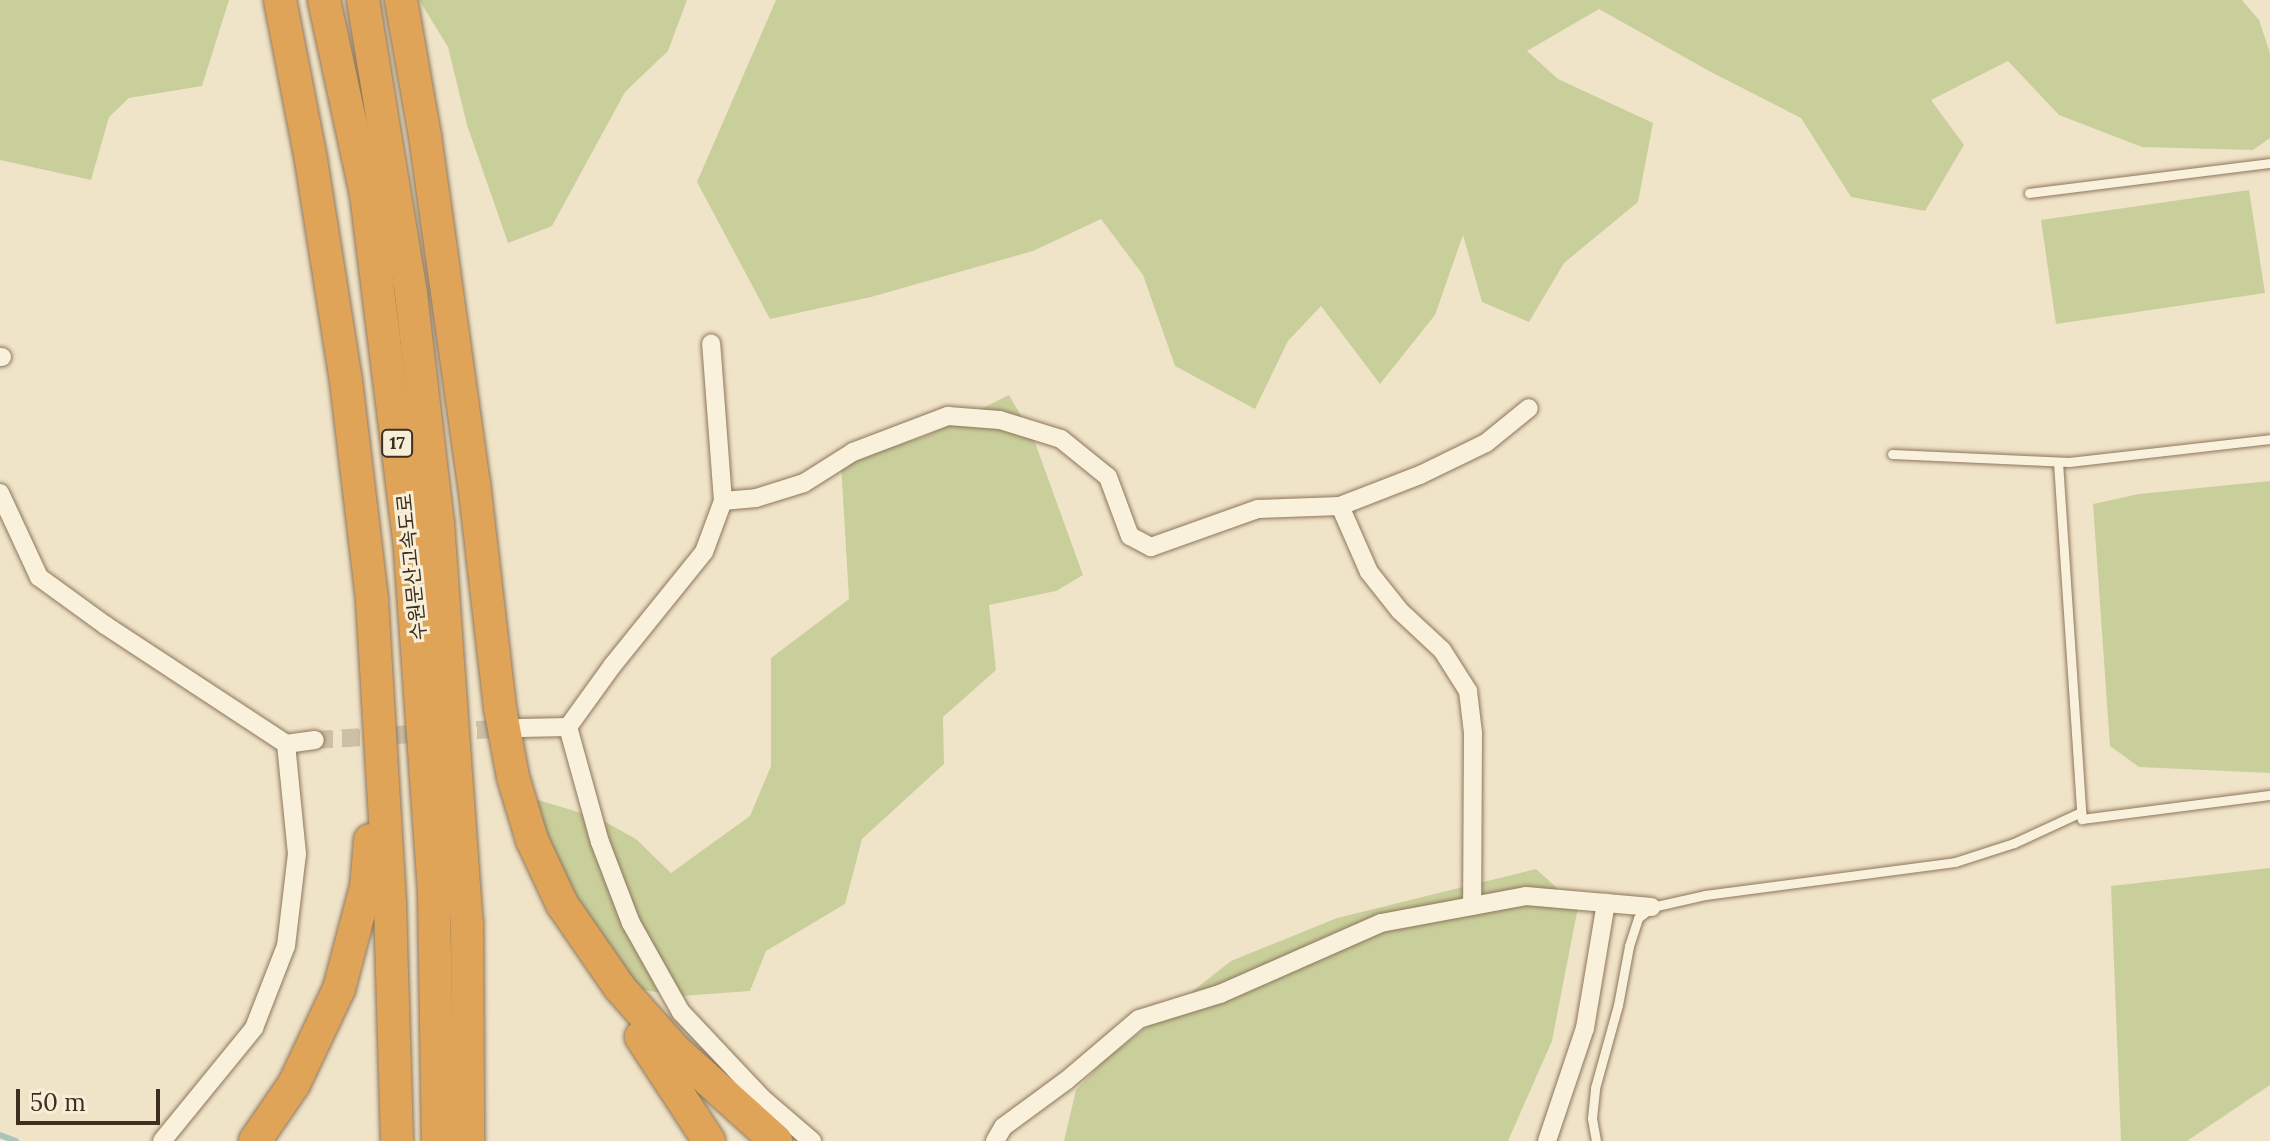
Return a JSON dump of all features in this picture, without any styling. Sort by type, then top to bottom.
[{"type":"highway","points":[[280,0],[311,160],[343,365],[372,600],[389,888],[397,1141]]},
{"type":"highway","name":"수원문산고속도로","points":[[324,0],[366,194],[410,549],[433,877],[438,1141]]},
{"type":"highway","name":"수원문산고속도로","points":[[363,0],[411,294],[439,537],[467,923],[468,1141]]},
{"type":"highway","points":[[401,0],[425,136],[463,404],[500,708],[513,777],[547,877],[577,943],[709,1141]]},
{"type":"highway","points":[[259,1136],[294,1084],[339,989],[366,887],[372,812],[372,600]]},
{"type":"highway","points":[[547,877],[590,948],[638,1008],[675,1050],[776,1141]]},
{"type":"street","points":[[568,727],[612,666],[704,552],[723,501],[711,343]]},
{"type":"street","points":[[723,501],[756,498],[804,483],[853,452],[948,416],[1000,420],[1061,439],[1108,477],[1130,536],[1151,547],[1258,509],[1340,506],[1420,475],[1486,443],[1529,408]]},
{"type":"street","points":[[0,493],[39,577],[105,625],[286,744],[315,740]]},
{"type":"street","points":[[1340,506],[1369,572],[1400,611],[1442,650],[1468,691],[1473,733],[1472,906]]},
{"type":"street","points":[[520,728],[568,727]]},
{"type":"street","points":[[568,727],[600,842],[631,923],[681,1012],[762,1098],[812,1141]]},
{"type":"street","points":[[162,1141],[254,1028],[286,946],[297,854],[286,744]]},
{"type":"street","points":[[995,1141],[1003,1127],[1067,1080],[1139,1019],[1220,994],[1381,923],[1526,896],[1652,907]]},
{"type":"street","points":[[1547,1141],[1585,1028],[1606,903]]},
{"type":"lane","points":[[2029,193],[2270,163]]},
{"type":"lane","points":[[1892,454],[2058,462],[2270,439]]},
{"type":"lane","points":[[2058,462],[2082,819],[2270,795]]},
{"type":"lane","points":[[1596,1141],[1592,1118],[1595,1088],[1618,1005],[1629,946],[1638,918],[1652,907],[1705,895],[1955,862],[2014,843],[2081,812]]},
{"type":"green space","points":[[0,0],[229,0],[202,86],[129,98],[109,117],[91,180],[0,160]]},
{"type":"green space","points":[[419,0],[687,0],[668,51],[625,92],[552,226],[508,243],[467,125],[448,47]]},
{"type":"green space","points":[[776,0],[2242,0],[2259,20],[2270,53],[2270,138],[2253,150],[2142,147],[2059,115],[2008,61],[1931,100],[1964,145],[1925,211],[1851,197],[1801,118],[1599,9],[1527,51],[1558,79],[1653,123],[1638,202],[1564,263],[1529,322],[1482,302],[1463,235],[1435,315],[1380,384],[1321,306],[1288,341],[1255,409],[1175,366],[1143,275],[1101,219],[1033,251],[871,297],[770,319],[697,182]]},
{"type":"green space","points":[[2249,190],[2265,293],[2056,324],[2041,220]]},
{"type":"green space","points":[[1009,395],[1033,437],[1083,575],[1056,591],[989,605],[996,670],[943,717],[944,764],[862,839],[845,904],[766,951],[750,991],[681,996],[631,988],[586,926],[515,793],[598,818],[636,839],[671,873],[750,816],[771,766],[771,658],[849,599],[841,464],[926,436]]},
{"type":"green space","points":[[2270,481],[2270,773],[2139,767],[2110,746],[2093,504],[2139,494]]},
{"type":"green space","points":[[2270,868],[2270,1085],[2187,1141],[2121,1141],[2111,886]]},
{"type":"green space","points":[[1536,869],[1578,907],[1552,1041],[1508,1141],[1064,1141],[1076,1090],[1105,1060],[1231,961],[1337,918]]},
{"type":"waterway","points":[[0,1135],[16,1141]]},
{"type":"tunnel","points":[[315,740],[512,728]]}]
